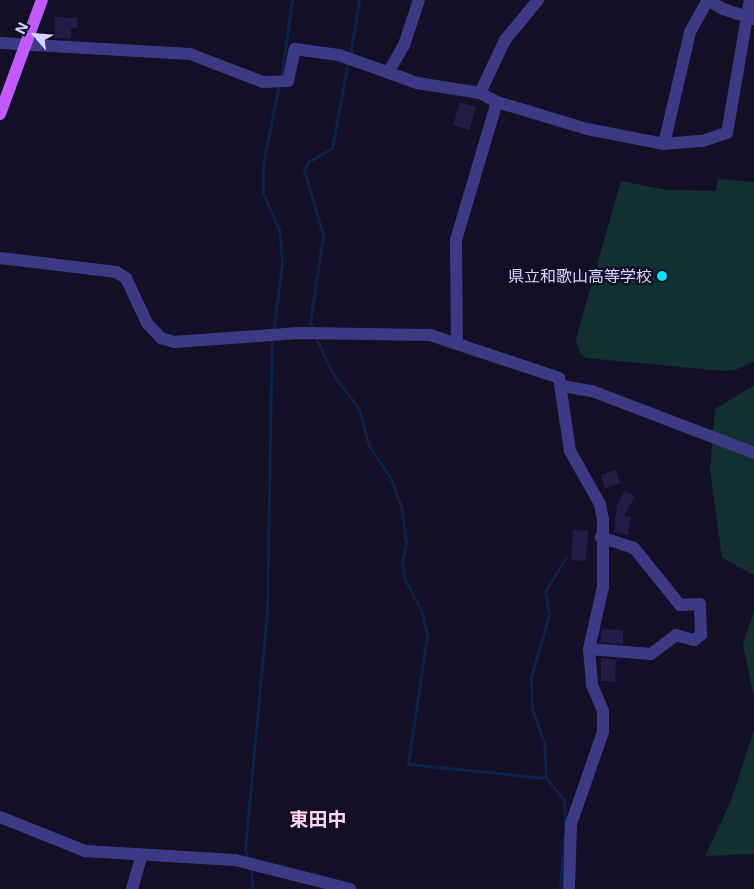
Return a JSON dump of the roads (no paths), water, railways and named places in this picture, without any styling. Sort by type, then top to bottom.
[{"type":"main road","points":[[0,114],[42,0]]},
{"type":"street","points":[[389,71],[404,45],[419,0]]},
{"type":"street","points":[[480,93],[505,40],[538,0]]},
{"type":"street","points":[[664,144],[690,32],[708,0],[751,19]]},
{"type":"street","points":[[0,43],[24,47],[190,54],[263,82],[288,81],[295,49],[339,55],[389,71],[416,83],[480,93],[497,102],[587,129],[664,144],[702,141],[727,133],[751,19],[750,0]]},
{"type":"street","points":[[458,343],[456,240],[497,102]]},
{"type":"street","points":[[0,258],[116,272],[126,278],[148,323],[162,338],[174,342],[300,333],[430,335],[544,370],[559,378],[563,386],[570,451],[600,504],[603,587],[589,649],[592,685],[603,711],[603,732],[571,824],[569,889]]},
{"type":"street","points":[[563,386],[592,391],[754,453]]},
{"type":"street","points":[[589,649],[651,654],[676,635],[694,640],[701,635],[700,604],[680,606],[634,548],[601,537]]},
{"type":"street","points":[[0,817],[85,851],[141,857],[235,860],[350,889]]},
{"type":"street","points":[[132,889],[141,857]]},
{"type":"waterway","points":[[281,78],[292,0]]},
{"type":"waterway","points":[[350,56],[359,0]]},
{"type":"waterway","points":[[313,330],[310,322],[323,235],[304,170],[308,162],[332,148],[348,62]]},
{"type":"waterway","points":[[273,333],[282,264],[280,232],[263,193],[263,164],[279,84]]},
{"type":"waterway","points":[[315,336],[333,374],[359,409],[369,446],[391,479],[401,506],[406,542],[402,564],[404,577],[422,612],[427,635],[408,764],[546,778]]},
{"type":"waterway","points":[[249,861],[245,849],[267,612],[272,339]]},
{"type":"waterway","points":[[565,826],[564,800],[546,778],[544,743],[532,709],[531,677],[549,615],[545,591],[566,557]]},
{"type":"waterway","points":[[560,889],[564,834]]},
{"type":"waterway","points":[[251,867],[253,889]]},
{"type":"place","name":"県立和歌山高等学校","points":[[662,276]]},
{"type":"district","name":"東田中","points":[[318,820]]}]
